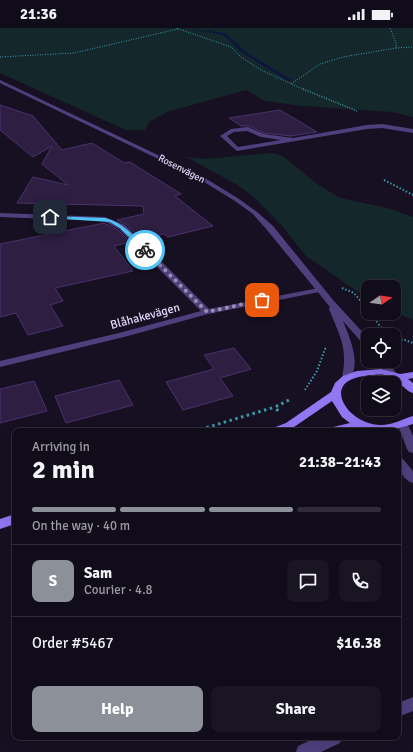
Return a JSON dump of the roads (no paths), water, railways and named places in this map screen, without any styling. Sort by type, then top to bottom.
[{"type":"main road","points":[[408,422],[380,428],[367,428],[348,417],[340,409],[336,402],[336,393],[339,384],[347,378],[359,374],[379,372],[396,376],[413,375]]},
{"type":"main road","points":[[401,380],[413,390]]},
{"type":"main road","points":[[284,428],[336,393]]},
{"type":"main road","points":[[0,524],[12,520]]},
{"type":"street","name":"Rosenvägen","points":[[0,80],[198,176],[255,213],[270,228],[330,302],[361,336]]},
{"type":"street","points":[[294,140],[263,136],[248,129],[233,130],[223,136],[237,149],[294,140],[367,127],[387,126],[413,131]]},
{"type":"street","points":[[0,215],[105,219],[112,221],[122,228],[207,312]]},
{"type":"street","name":"Blåhakevägen","points":[[0,364],[121,335],[207,312],[320,290]]},
{"type":"street","name":"Rosenvägen","points":[[330,302],[349,347],[350,362],[347,378]]},
{"type":"street","points":[[389,368],[396,376]]},
{"type":"street","points":[[408,422],[413,449]]},
{"type":"street","points":[[401,464],[413,478]]},
{"type":"street","points":[[401,709],[413,704]]},
{"type":"street","points":[[304,752],[328,740]]},
{"type":"waterway","points":[[188,28],[224,34],[245,53],[290,80]]}]
